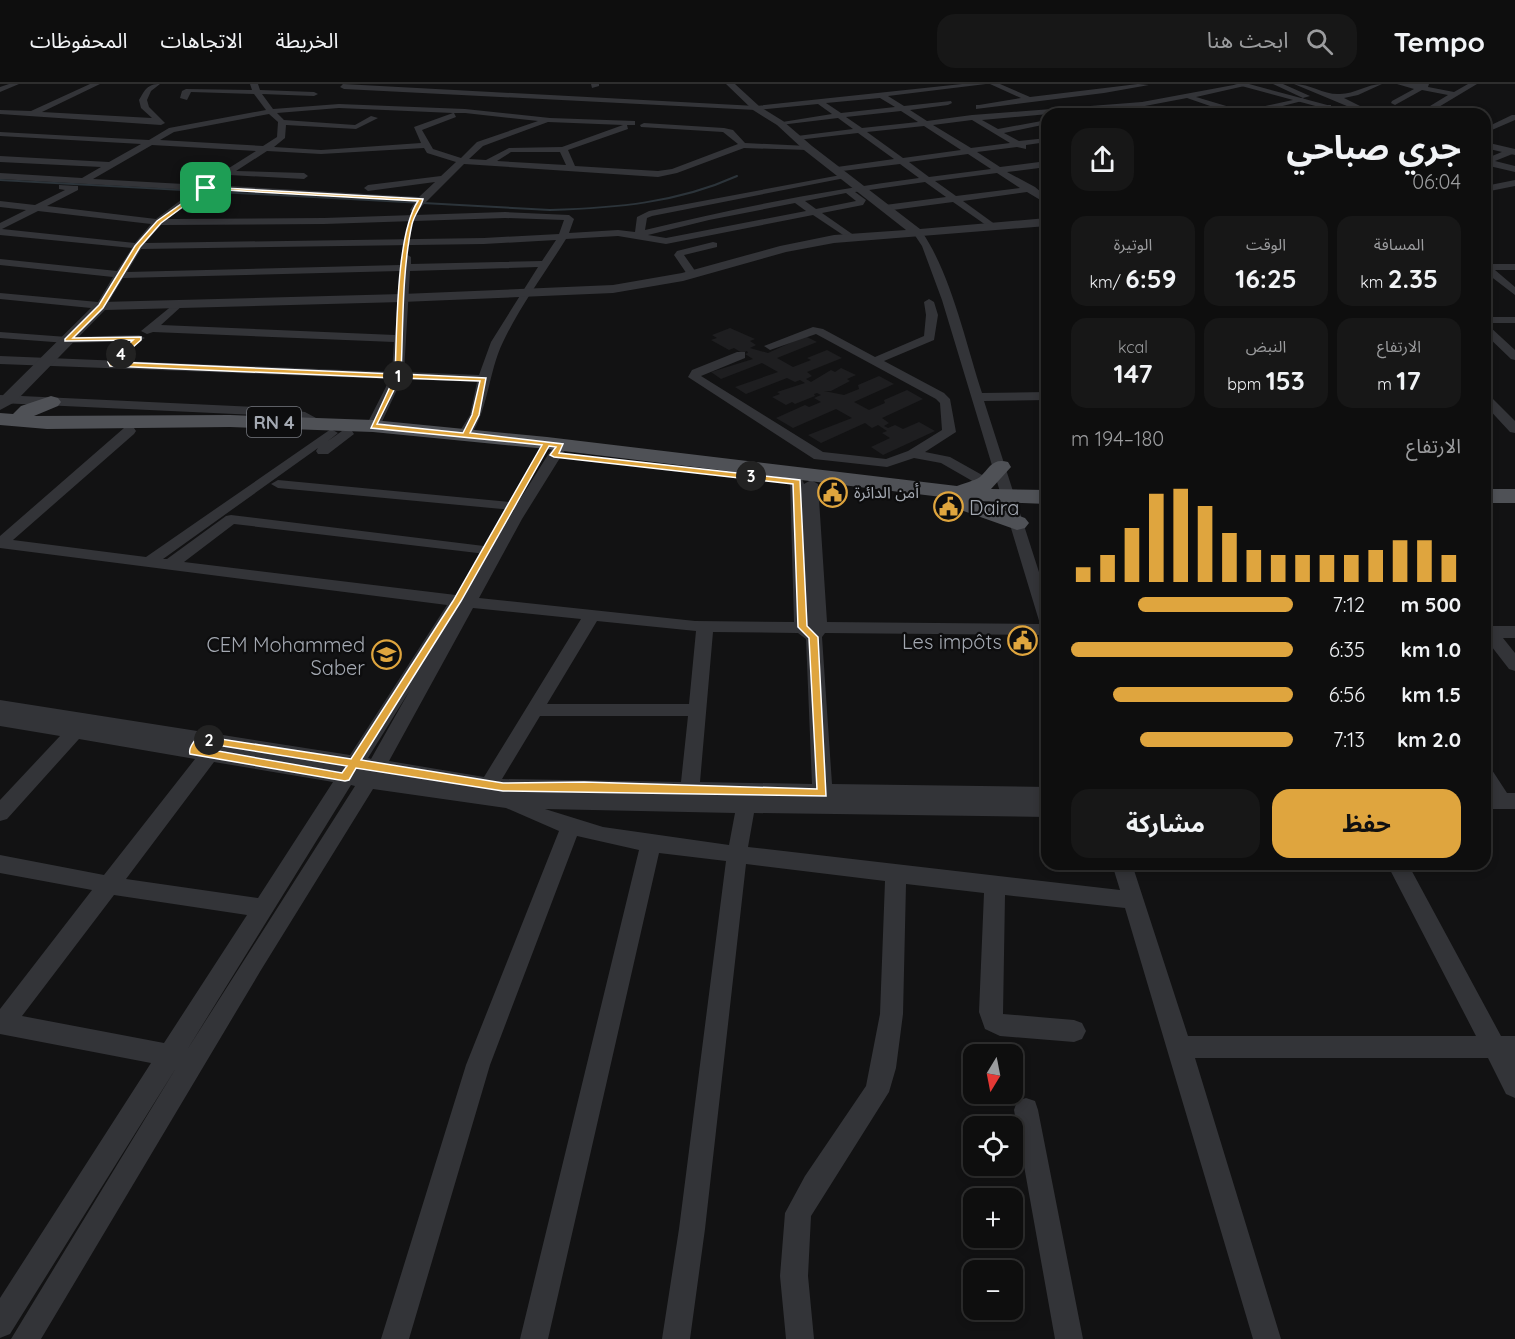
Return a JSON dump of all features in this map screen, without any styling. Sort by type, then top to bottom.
[{"type":"main road","points":[[5,408],[28,410],[51,402]]},
{"type":"main road","name":"RN 4","points":[[5,408],[69,423],[230,421],[550,449],[987,501],[1010,497],[1041,497]]},
{"type":"main road","name":"RN 4","points":[[0,433],[232,429],[333,430],[373,426],[465,434],[550,449],[804,483],[956,497]]},
{"type":"main road","points":[[956,497],[993,475]]},
{"type":"main road","points":[[1491,496],[1515,496]]},
{"type":"main road","points":[[956,497],[1017,523]]},
{"type":"street","points":[[2,89],[15,84]]},
{"type":"street","points":[[0,129],[96,84]]},
{"type":"street","points":[[156,84],[144,95],[145,108],[169,131],[201,134]]},
{"type":"street","points":[[347,84],[344,87],[505,96],[557,95],[625,102],[756,108],[883,96],[927,87],[982,84]]},
{"type":"street","points":[[421,92],[432,84]]},
{"type":"street","points":[[729,84],[756,108],[775,120],[919,234],[927,246],[940,279],[977,397],[993,475],[1010,497],[1041,603]]},
{"type":"street","points":[[994,84],[1052,108]]},
{"type":"street","points":[[1278,84],[1333,108]]},
{"type":"street","points":[[1298,84],[1338,98],[1359,93],[1378,84]]},
{"type":"street","points":[[1310,84],[1359,108]]},
{"type":"street","points":[[1401,84],[1424,86],[1454,94]]},
{"type":"street","points":[[1431,108],[1473,84]]},
{"type":"street","points":[[497,85],[509,88],[505,96],[418,127],[433,153],[463,161],[663,174],[743,145],[808,148]]},
{"type":"street","points":[[969,108],[1027,98],[1090,93],[1146,85]]},
{"type":"street","points":[[1395,103],[1424,86]]},
{"type":"street","points":[[927,87],[995,132],[1029,150]]},
{"type":"street","points":[[1075,87],[1116,104]]},
{"type":"street","points":[[184,98],[186,91],[190,90],[256,88],[314,94]]},
{"type":"street","points":[[256,88],[271,111],[282,122],[356,127],[374,118]]},
{"type":"street","points":[[1039,88],[1084,108]]},
{"type":"street","points":[[1105,108],[1242,88],[1266,91],[1333,108]]},
{"type":"street","points":[[359,94],[369,89]]},
{"type":"street","points":[[987,94],[1009,90]]},
{"type":"street","points":[[1167,91],[1225,108]]},
{"type":"street","points":[[883,96],[1041,197]]},
{"type":"street","points":[[1209,103],[1226,99]]},
{"type":"street","points":[[339,106],[349,100]]},
{"type":"street","points":[[1268,108],[1302,100]]},
{"type":"street","points":[[625,102],[636,112]]},
{"type":"street","points":[[820,102],[993,226]]},
{"type":"street","points":[[0,112],[19,103]]},
{"type":"street","points":[[30,104],[75,106]]},
{"type":"street","points":[[724,107],[734,116],[775,120],[840,116],[952,104]]},
{"type":"street","points":[[1097,108],[1116,104],[1139,104]]},
{"type":"street","points":[[83,181],[169,131],[271,111],[339,106],[465,111],[550,120],[644,125],[698,132],[728,131],[743,145]]},
{"type":"street","points":[[1217,108],[1222,107]]},
{"type":"street","points":[[134,108],[145,108]]},
{"type":"street","points":[[0,112],[158,121]]},
{"type":"street","points":[[797,138],[1041,112]]},
{"type":"street","points":[[1491,128],[1515,117]]},
{"type":"street","points":[[373,426],[398,376],[407,243],[411,218],[420,202],[484,142],[550,120]]},
{"type":"street","points":[[698,132],[707,121],[742,128]]},
{"type":"street","points":[[281,138],[282,122]]},
{"type":"street","points":[[995,132],[1041,123]]},
{"type":"street","points":[[489,162],[509,150],[562,148],[632,124]]},
{"type":"street","points":[[0,134],[321,152],[428,145]]},
{"type":"street","points":[[753,135],[764,146]]},
{"type":"street","points":[[269,137],[281,138]]},
{"type":"street","points":[[5,408],[101,306],[138,246],[159,222],[191,197],[281,138]]},
{"type":"street","points":[[639,234],[639,226],[645,215],[903,160],[1041,141]]},
{"type":"street","points":[[710,146],[718,154]]},
{"type":"street","points":[[1491,146],[1514,151]]},
{"type":"street","points":[[562,148],[571,167]]},
{"type":"street","points":[[1491,160],[1514,151]]},
{"type":"street","points":[[308,162],[321,152]]},
{"type":"street","points":[[0,159],[110,165]]},
{"type":"street","points":[[251,159],[262,159]]},
{"type":"street","points":[[1491,162],[1515,169]]},
{"type":"street","points":[[0,230],[138,246],[407,243],[639,234],[709,217],[848,190],[1041,163]]},
{"type":"street","points":[[229,173],[307,174],[295,184]]},
{"type":"street","points":[[0,176],[324,194],[420,202]]},
{"type":"street","points":[[324,194],[445,178]]},
{"type":"street","points":[[0,183],[191,197],[275,198],[352,205],[420,202]]},
{"type":"street","points":[[1491,188],[1515,183]]},
{"type":"street","points":[[0,230],[75,188]]},
{"type":"street","points":[[885,208],[1041,188]]},
{"type":"street","points":[[639,234],[650,240],[666,241],[860,203],[861,201],[848,190]]},
{"type":"street","points":[[752,194],[768,205]]},
{"type":"street","points":[[797,200],[852,238]]},
{"type":"street","points":[[0,204],[159,222],[557,216],[569,219],[563,236],[497,342],[484,379],[476,415],[465,434]]},
{"type":"street","points":[[694,205],[727,230]]},
{"type":"street","points":[[0,296],[101,306],[402,298],[613,289],[693,275],[784,249],[852,238],[1041,222]]},
{"type":"street","points":[[693,275],[679,255],[724,243]]},
{"type":"street","points":[[0,262],[121,275],[544,264]]},
{"type":"street","points":[[1491,267],[1515,267]]},
{"type":"street","points":[[1491,272],[1515,292]]},
{"type":"street","points":[[875,361],[918,345],[930,338],[932,315],[929,302]]},
{"type":"street","points":[[110,364],[179,303]]},
{"type":"street","points":[[1491,320],[1515,320]]},
{"type":"street","points":[[150,328],[399,339]]},
{"type":"street","points":[[741,356],[696,373],[694,377],[813,453],[881,463],[913,454],[949,432],[945,401],[940,396],[818,330],[770,346]]},
{"type":"street","points":[[1491,334],[1515,356]]},
{"type":"street","points":[[0,335],[67,340],[139,338]]},
{"type":"street","points":[[0,360],[484,379]]},
{"type":"street","points":[[977,397],[1041,396]]},
{"type":"street","points":[[51,402],[276,412],[300,415],[333,430]]},
{"type":"street","points":[[1491,404],[1515,429]]},
{"type":"street","points":[[149,562],[246,501],[278,484],[333,430]]},
{"type":"street","points":[[170,565],[231,519],[246,501],[333,430]]},
{"type":"street","points":[[0,543],[129,431]]},
{"type":"street","points":[[935,442],[945,460]]},
{"type":"street","points":[[463,602],[486,549],[511,506],[550,449]]},
{"type":"street","points":[[25,1339],[195,1060],[550,449]]},
{"type":"street","points":[[913,454],[945,460],[993,475]]},
{"type":"street","points":[[804,483],[807,567],[823,800]]},
{"type":"street","points":[[278,484],[511,506]]},
{"type":"street","points":[[231,519],[486,549]]},
{"type":"street","points":[[0,543],[463,602],[705,626],[812,631],[1041,630]]},
{"type":"street","points":[[485,792],[592,615]]},
{"type":"street","points":[[690,789],[705,626]]},
{"type":"street","points":[[1491,632],[1515,632]]},
{"type":"street","points":[[1491,636],[1515,665]]},
{"type":"street","points":[[0,706],[201,748]]},
{"type":"street","points":[[534,710],[697,710]]},
{"type":"street","points":[[0,719],[74,732],[201,748],[485,792],[690,789],[823,800],[1041,809]]},
{"type":"street","points":[[0,813],[74,732]]},
{"type":"street","points":[[195,1060],[1,1023],[109,885],[201,748]]},
{"type":"street","points":[[0,1324],[262,908],[361,772]]},
{"type":"street","points":[[1491,785],[1501,801]]},
{"type":"street","points":[[507,801],[746,806],[823,800],[892,791],[1041,795]]},
{"type":"street","points":[[485,792],[541,818],[570,828],[651,842],[896,875],[1132,900]]},
{"type":"street","points":[[676,1339],[692,1229],[737,854],[746,806]]},
{"type":"street","points":[[395,1339],[478,1065],[570,828]]},
{"type":"street","points":[[534,1339],[651,842]]},
{"type":"street","points":[[0,864],[109,885],[262,908]]},
{"type":"street","points":[[1124,870],[1180,1047],[1267,1339]]},
{"type":"street","points":[[1401,870],[1505,1047],[1515,1086]]},
{"type":"street","points":[[800,1339],[794,1276],[798,1213],[814,1185],[877,1092],[882,1078],[890,1010],[896,875]]},
{"type":"street","points":[[995,885],[991,1012],[993,1020],[1000,1025],[1074,1031]]},
{"type":"street","points":[[1180,1047],[1505,1047]]},
{"type":"street","points":[[1026,1110],[1069,1339]]},
{"type":"shaded area","points":[[730,328],[755,339],[750,341],[756,345],[750,348],[768,353],[805,336],[817,342],[777,358],[793,367],[827,350],[842,358],[807,372],[812,376],[806,379],[811,382],[831,370],[835,372],[841,368],[856,375],[847,379],[850,381],[831,391],[824,391],[844,395],[859,389],[858,385],[879,376],[894,384],[854,402],[869,410],[885,403],[884,400],[907,390],[923,399],[882,418],[889,423],[884,426],[888,428],[895,425],[903,429],[919,422],[935,431],[883,455],[871,447],[890,438],[882,433],[887,431],[878,425],[872,428],[865,423],[821,443],[808,435],[852,418],[836,409],[793,428],[776,418],[805,405],[809,407],[821,402],[814,398],[821,395],[817,393],[795,404],[792,402],[786,405],[772,397],[780,394],[777,392],[805,383],[787,378],[746,394],[735,387],[778,372],[762,363],[721,379],[711,372],[753,359],[745,354],[748,353],[747,351],[742,353],[734,348],[729,350],[711,340],[717,338],[712,335]]},
{"type":"waterway","points":[[0,180],[550,210],[598,208],[669,198],[737,176]]},
{"type":"place","name":"أمن الدائرة","points":[[833,492]]},
{"type":"place","name":"Daira","points":[[948,507]]},
{"type":"place","name":"Les impôts","points":[[1023,641]]},
{"type":"place","name":"CEM Mohammed Saber","points":[[386,655]]},
{"type":"route","points":[[206,188],[159,222],[138,246],[101,306],[67,340],[139,338],[110,364],[398,376],[373,426],[547,443],[561,445],[554,455],[797,482],[802,627],[814,637],[822,793],[584,786],[503,787],[489,786],[354,763],[201,739],[194,751],[345,777],[354,763],[388,709],[457,601],[547,443],[465,434],[476,415],[484,379],[398,376],[409,227],[413,213],[421,200],[206,188]]}]
